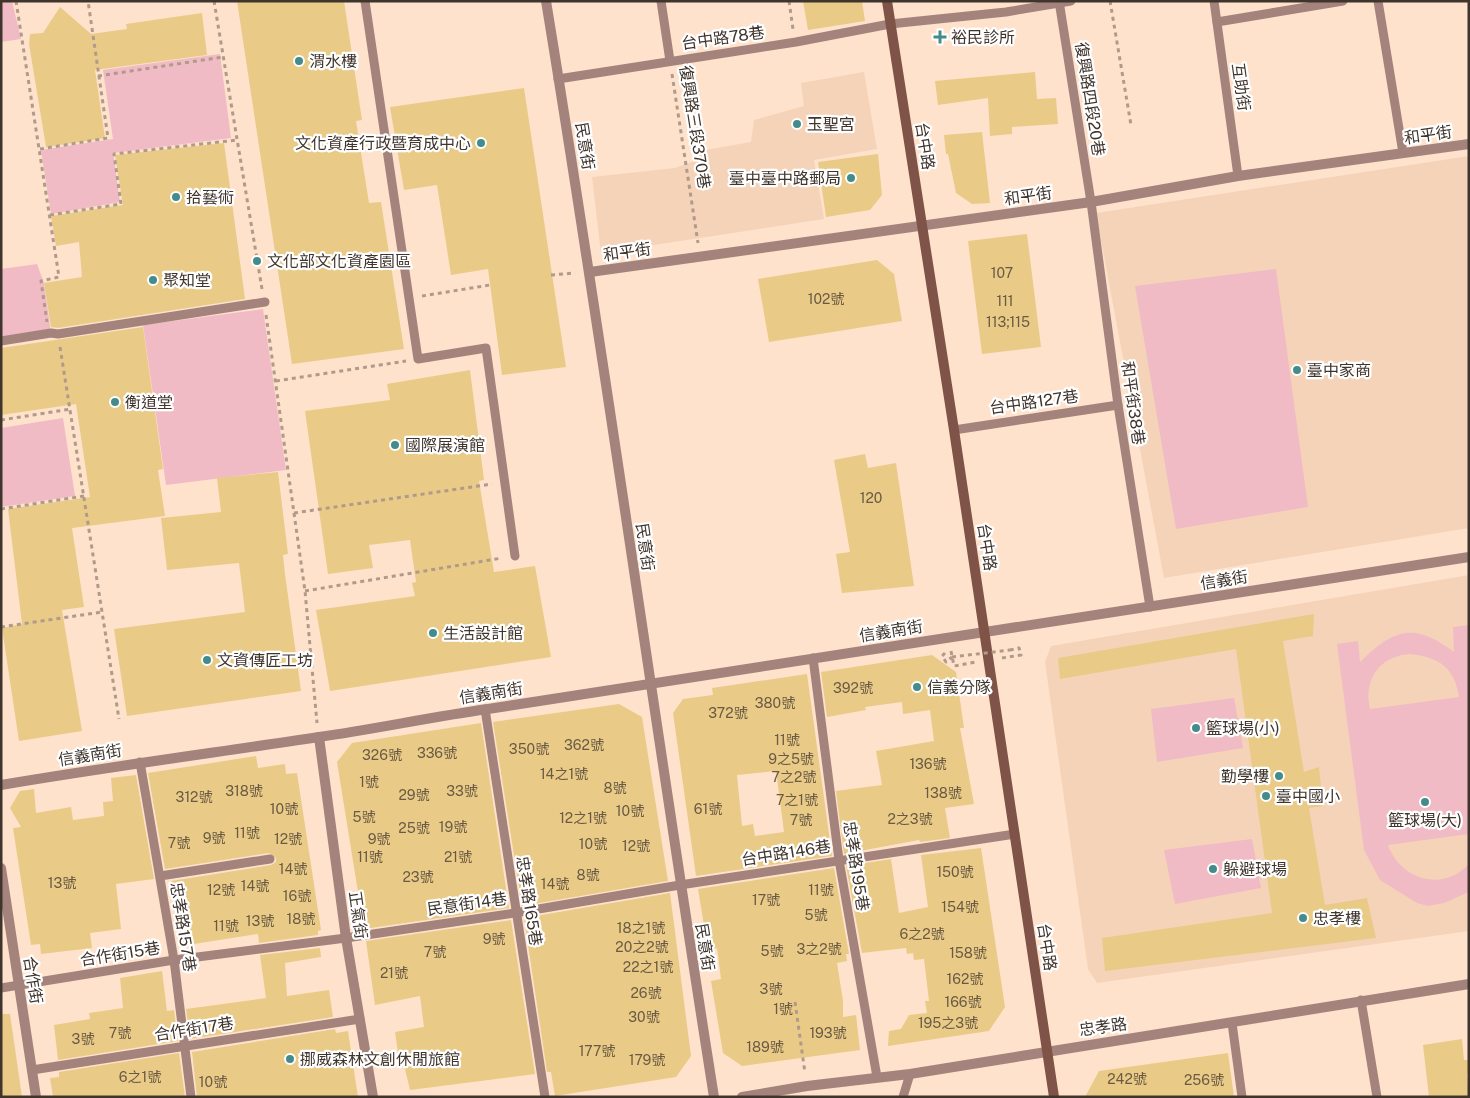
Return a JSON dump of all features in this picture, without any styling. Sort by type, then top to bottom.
[{"type":"street","name":"民意街","points":[[546,1],[590,272],[649,686],[714,1097]]},
{"type":"street","name":"台中路","points":[[887,1],[985,632],[1054,1097]]},
{"type":"street","name":"和平街","points":[[590,272],[922,227],[1091,202],[1238,176],[1469,144]]},
{"type":"street","name":"信義街","points":[[985,632],[1469,557]]},
{"type":"street","name":"信義南街","points":[[1,785],[140,762],[319,737],[485,709],[649,686],[813,658],[985,632]]},
{"type":"street","name":"正氣街","points":[[319,737],[346,938],[373,1097]]},
{"type":"street","name":"合作街","points":[[1,868],[36,1097]]},
{"type":"street","name":"忠孝路","points":[[742,1097],[807,1086],[910,1074],[1469,984]]},
{"type":"lane","points":[[365,1],[418,359],[486,348],[515,556]]},
{"type":"lane","name":"復興路三段370巷","points":[[661,1],[670,61]]},
{"type":"lane","name":"台中路78巷","points":[[558,79],[796,42],[890,24],[1006,12],[1072,1]]},
{"type":"lane","name":"互助街","points":[[1214,1],[1238,176]]},
{"type":"lane","points":[[1217,22],[1343,1]]},
{"type":"lane","points":[[1378,1],[1403,153]]},
{"type":"lane","name":"復興路四段20巷","points":[[1059,2],[1091,202]]},
{"type":"lane","name":"和平街38巷","points":[[1091,202],[1118,405],[1150,607]]},
{"type":"lane","points":[[1,340],[48,333],[58,334],[264,302]]},
{"type":"lane","name":"台中路127巷","points":[[954,430],[1118,405]]},
{"type":"lane","name":"忠孝路195巷","points":[[813,658],[839,860],[876,1077]]},
{"type":"lane","name":"忠孝路165巷","points":[[485,709],[515,913],[545,1097]]},
{"type":"lane","name":"忠孝路157巷","points":[[140,762],[174,960],[191,1097]]},
{"type":"lane","name":"台中路146巷","points":[[680,885],[1015,834]]},
{"type":"lane","points":[[160,876],[270,859]]},
{"type":"lane","name":"民意街14巷","points":[[346,938],[454,920],[515,913],[680,885]]},
{"type":"lane","name":"合作街15巷","points":[[1,988],[174,960],[346,938]]},
{"type":"lane","points":[[1361,1000],[1377,1097]]},
{"type":"lane","name":"合作街17巷","points":[[32,1070],[360,1019]]},
{"type":"lane","points":[[1232,1023],[1242,1097]]},
{"type":"lane","points":[[903,1097],[910,1074]]},
{"type":"path","points":[[16,1],[59,277],[41,281],[48,333]]},
{"type":"path","points":[[40,149],[108,138],[88,1]]},
{"type":"path","points":[[214,1],[276,382],[305,592],[319,737]]},
{"type":"path","points":[[789,1],[796,42]]},
{"type":"path","points":[[1110,1],[1131,125]]},
{"type":"path","points":[[98,76],[223,57]]},
{"type":"path","name":"復興路三段370巷","points":[[670,61],[700,257]]},
{"type":"path","points":[[50,215],[121,204],[114,154],[237,140]]},
{"type":"path","points":[[552,275],[590,272]]},
{"type":"path","points":[[410,298],[490,285]]},
{"type":"path","points":[[58,334],[119,720]]},
{"type":"path","points":[[276,382],[418,359]]},
{"type":"path","points":[[1,420],[70,409]]},
{"type":"path","points":[[294,513],[505,482]]},
{"type":"path","points":[[1,510],[84,496]]},
{"type":"path","points":[[305,592],[515,556]]},
{"type":"path","points":[[1,627],[102,612]]},
{"type":"path","points":[[989,660],[954,666],[951,650],[942,656],[946,662],[952,657],[1010,650],[1019,648],[1021,655],[1009,657]]},
{"type":"path","points":[[795,1002],[807,1086]]},
{"type":"shaded area","points":[[1,1],[12,1],[21,39],[1,42]]},
{"type":"shaded area","points":[[220,54],[231,138],[113,153],[120,202],[51,214],[41,150],[113,139],[103,70]]},
{"type":"shaded area","points":[[864,72],[877,149],[814,160],[824,219],[601,253],[592,177],[675,168],[692,162],[694,152],[751,142],[754,120],[804,106],[801,83]]},
{"type":"shaded area","name":"臺中家商","points":[[1469,156],[1469,528],[1164,578],[1096,213]]},
{"type":"shaded area","points":[[37,264],[44,283],[51,333],[1,341],[1,269]]},
{"type":"shaded area","points":[[1276,269],[1308,507],[1176,529],[1135,286]]},
{"type":"shaded area","points":[[263,309],[286,470],[166,485],[143,325]]},
{"type":"shaded area","points":[[63,418],[75,496],[1,507],[1,428]]},
{"type":"shaded area","name":"臺中國小","points":[[1469,575],[1469,931],[1097,983],[1088,969],[1045,662],[1051,646]]},
{"type":"shaded area","points":[[1469,625],[1469,834],[1388,845],[1394,857],[1402,866],[1412,874],[1423,878],[1435,880],[1447,878],[1458,873],[1469,864],[1469,892],[1444,903],[1428,906],[1417,903],[1380,880],[1364,850],[1337,644],[1358,641],[1360,662],[1384,642],[1394,636],[1405,633],[1428,636],[1454,652],[1453,627]],"holes":[[[1410,654],[1437,661],[1449,671],[1454,678],[1459,697],[1370,709],[1369,688],[1376,671],[1382,664],[1399,656]]]},
{"type":"shaded area","name":"籃球場(小)","points":[[1234,698],[1243,748],[1157,762],[1151,709]]},
{"type":"shaded area","name":"躲避球場","points":[[1252,839],[1261,888],[1175,904],[1164,850]]},
{"type":"building","points":[[237,1],[344,1],[362,120],[356,121],[369,203],[381,202],[404,349],[292,364]]},
{"type":"building","points":[[803,1],[862,1],[865,21],[808,30]]},
{"type":"building","points":[[60,7],[91,34],[127,29],[126,24],[202,13],[207,55],[95,70],[105,138],[46,147],[29,44],[30,34],[43,33]]},
{"type":"building","points":[[1035,72],[1037,99],[1056,98],[1058,124],[1012,127],[1012,134],[990,136],[988,98],[938,105],[935,81]]},
{"type":"building","name":"文化資產行政暨育成中心","points":[[524,88],[566,367],[502,375],[488,269],[451,275],[437,185],[404,190],[390,107]]},
{"type":"building","points":[[982,132],[990,203],[972,204],[956,193],[948,154],[946,154],[944,135]]},
{"type":"building","points":[[224,143],[245,299],[58,328],[51,327],[44,283],[82,277],[79,242],[56,246],[51,216],[123,205],[115,155]]},
{"type":"building","name":"臺中臺中路郵局","points":[[878,154],[882,195],[870,210],[826,217],[818,162]]},
{"type":"building","points":[[1027,234],[1041,347],[982,354],[968,241]]},
{"type":"building","points":[[877,260],[894,274],[902,321],[769,342],[758,279]]},
{"type":"building","points":[[143,327],[163,469],[158,470],[165,516],[72,528],[84,607],[62,610],[82,731],[19,741],[2,628],[22,624],[8,509],[90,497],[76,404],[1,415],[1,348]]},
{"type":"building","points":[[470,370],[484,480],[479,481],[494,572],[535,566],[551,657],[330,691],[316,610],[415,596],[412,583],[416,582],[410,540],[369,545],[373,568],[328,574],[305,411],[390,400],[387,384]]},
{"type":"building","points":[[865,454],[868,468],[896,463],[914,586],[842,593],[836,554],[850,552],[834,460]]},
{"type":"building","points":[[278,472],[288,554],[283,555],[301,691],[127,716],[114,629],[245,612],[239,563],[167,570],[161,518],[221,512],[217,478]]},
{"type":"building","points":[[1314,614],[1313,636],[1283,641],[1304,772],[1319,767],[1323,806],[1309,808],[1325,905],[1367,898],[1376,938],[1105,971],[1102,938],[1272,913],[1236,649],[1060,679],[1058,658]]},
{"type":"building","points":[[932,655],[956,672],[964,728],[960,728],[974,804],[945,808],[950,838],[920,842],[919,840],[844,854],[836,791],[882,785],[876,751],[934,741],[930,710],[903,714],[902,702],[865,707],[866,710],[827,717],[821,672]]},
{"type":"building","points":[[807,674],[832,856],[696,876],[673,713],[683,699],[713,695],[712,688]],"holes":[[[776,771],[784,832],[755,836],[753,824],[742,826],[737,775]]]},
{"type":"building","points":[[619,704],[642,717],[668,881],[522,906],[493,722]]},
{"type":"building","points":[[481,723],[509,908],[364,929],[337,762],[352,743]]},
{"type":"building","points":[[256,756],[258,768],[285,764],[286,774],[297,773],[321,930],[318,931],[318,935],[259,943],[258,934],[181,946],[171,881],[271,865],[276,862],[276,858],[269,853],[165,869],[148,773]]},
{"type":"building","points":[[136,775],[154,879],[116,884],[121,929],[90,933],[92,948],[41,954],[40,944],[31,945],[13,828],[21,827],[10,808],[20,791],[34,789],[36,813],[71,807],[73,820],[104,816],[103,802],[113,801],[111,778]]},
{"type":"building","points":[[981,848],[1005,1007],[989,1031],[888,1046],[889,1031],[901,1029],[909,1015],[927,1013],[925,1001],[929,1001],[924,959],[914,960],[913,953],[907,954],[906,948],[862,953],[846,866],[891,859],[899,913],[928,907],[921,855]]},
{"type":"building","points":[[834,868],[849,954],[846,954],[847,961],[837,963],[843,1001],[843,1017],[856,1015],[860,1050],[742,1066],[723,1053],[711,981],[721,979],[717,948],[708,950],[698,889]]},
{"type":"building","points":[[670,893],[691,1056],[676,1077],[555,1096],[551,1072],[547,1072],[524,918]]},
{"type":"building","points":[[511,920],[535,1074],[410,1090],[404,1065],[400,1066],[395,1032],[424,1027],[420,996],[375,1005],[366,941]]},
{"type":"building","points":[[320,948],[321,957],[285,963],[287,996],[329,990],[333,1017],[190,1039],[186,1009],[266,998],[260,955]]},
{"type":"building","points":[[162,971],[167,1011],[174,1010],[178,1041],[58,1060],[54,1025],[90,1019],[89,1013],[123,1008],[120,978]]},
{"type":"building","points":[[1,1014],[10,1014],[22,1097],[1,1097]]},
{"type":"building","points":[[335,1029],[336,1033],[348,1031],[358,1097],[197,1097],[192,1052]]},
{"type":"building","points":[[1462,1039],[1464,1060],[1469,1060],[1469,1073],[1467,1074],[1469,1097],[1429,1097],[1423,1045]]},
{"type":"building","points":[[179,1053],[185,1097],[53,1097],[50,1078],[59,1077],[59,1072]]},
{"type":"building","points":[[1228,1053],[1234,1097],[1085,1097],[1099,1071]]},
{"type":"place","name":"裕民診所","points":[[940,37]]},
{"type":"place","name":"渭水樓","points":[[299,61]]},
{"type":"place","name":"玉聖宮","points":[[797,124]]},
{"type":"place","name":"文化資產行政暨育成中心","points":[[481,143]]},
{"type":"place","name":"臺中臺中路郵局","points":[[851,178]]},
{"type":"place","name":"拾藝術","points":[[176,197]]},
{"type":"place","name":"文化部文化資產園區","points":[[257,261]]},
{"type":"place","name":"聚知堂","points":[[153,280]]},
{"type":"place","name":"臺中家商","points":[[1297,370]]},
{"type":"place","name":"衡道堂","points":[[115,402]]},
{"type":"place","name":"國際展演館","points":[[395,445]]},
{"type":"place","name":"生活設計館","points":[[433,633]]},
{"type":"place","name":"文資傳匠工坊","points":[[207,660]]},
{"type":"place","name":"信義分隊","points":[[917,687]]},
{"type":"place","name":"籃球場(小)","points":[[1196,728]]},
{"type":"place","name":"勤學樓","points":[[1279,776]]},
{"type":"place","name":"臺中國小","points":[[1266,796]]},
{"type":"place","name":"籃球場(大)","points":[[1425,802]]},
{"type":"place","name":"躲避球場","points":[[1213,869]]},
{"type":"place","name":"忠孝樓","points":[[1303,918]]},
{"type":"place","name":"挪威森林文創休閒旅館","points":[[290,1059]]}]
